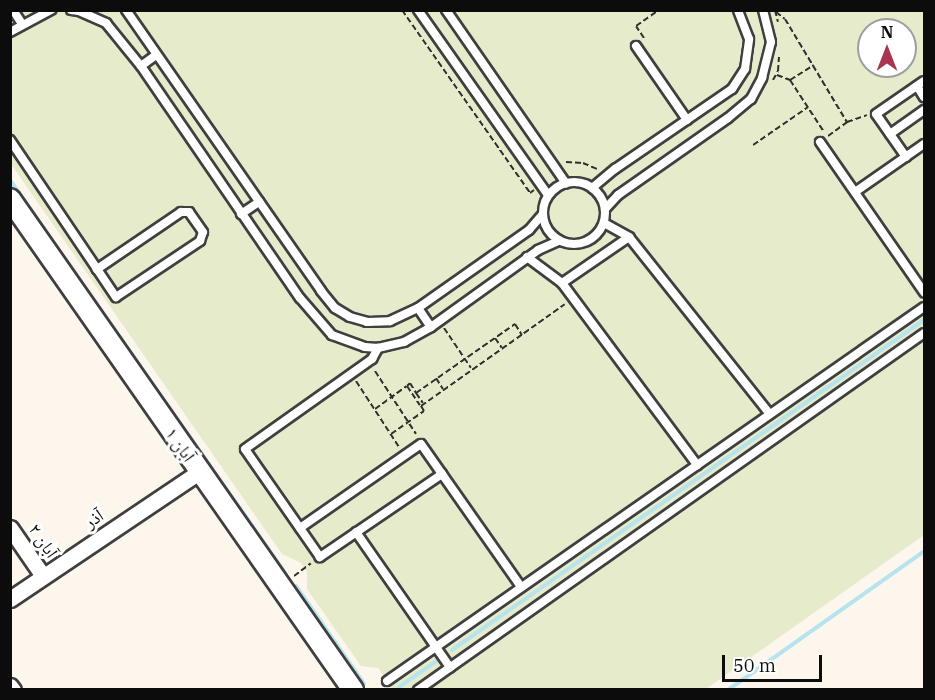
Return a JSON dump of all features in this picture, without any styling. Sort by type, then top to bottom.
[{"type":"street","name":"آبان ۱","points":[[10,199],[353,690]]},
{"type":"street","name":"آذر","points":[[10,599],[199,472]]},
{"type":"street","name":"آبان ۲","points":[[10,528],[43,576]]},
{"type":"street","points":[[10,686],[13,690]]},
{"type":"lane","points":[[13,10],[22,24]]},
{"type":"lane","points":[[10,32],[51,10]]},
{"type":"lane","points":[[71,10],[79,11],[106,23],[141,66],[300,298],[332,334],[365,347],[378,348],[404,342],[431,327],[527,257],[558,240]]},
{"type":"lane","points":[[126,10],[321,291],[342,312],[367,322],[390,321],[418,308],[529,230],[542,215],[549,195],[566,183],[577,182],[591,188],[602,199],[605,209],[604,223],[596,236],[587,242],[568,244],[558,240],[545,225],[542,215]]},
{"type":"lane","points":[[418,10],[549,195]]},
{"type":"lane","points":[[446,10],[566,183]]},
{"type":"lane","points":[[591,188],[732,89],[746,69],[749,39],[738,10]]},
{"type":"lane","points":[[605,209],[618,195],[728,118],[751,99],[762,78],[771,42],[763,10]]},
{"type":"lane","points":[[636,46],[687,120]]},
{"type":"lane","points":[[141,66],[156,55]]},
{"type":"lane","points":[[906,157],[876,114],[921,83],[924,97]]},
{"type":"lane","points":[[890,134],[924,110]]},
{"type":"lane","points":[[824,139],[855,192],[924,292]]},
{"type":"lane","points":[[10,140],[97,269],[116,297],[200,240],[203,232],[189,212],[181,212],[97,269]]},
{"type":"lane","points":[[855,192],[924,144]]},
{"type":"lane","points":[[241,214],[259,201]]},
{"type":"lane","points":[[604,223],[629,237],[771,414]]},
{"type":"lane","points":[[562,283],[629,237]]},
{"type":"lane","points":[[527,257],[562,283],[697,465]]},
{"type":"lane","points":[[387,681],[924,307]]},
{"type":"lane","points":[[418,308],[431,327]]},
{"type":"lane","points":[[418,690],[924,333]]},
{"type":"lane","points":[[378,348],[369,362],[245,449],[320,557],[442,474]]},
{"type":"lane","points":[[300,528],[421,444],[521,587]]},
{"type":"lane","points":[[356,532],[450,667]]},
{"type":"path","points":[[402,10],[530,193],[541,185]]},
{"type":"path","points":[[636,46],[646,40],[636,26],[659,10]]},
{"type":"path","points":[[779,10],[776,12],[785,19],[847,122]]},
{"type":"path","points":[[790,80],[814,65]]},
{"type":"path","points":[[776,75],[790,80],[808,107],[824,139],[847,122],[876,114]]},
{"type":"path","points":[[753,145],[808,107]]},
{"type":"path","points":[[565,162],[583,163],[596,169],[615,169]]},
{"type":"path","points":[[422,405],[573,298]]},
{"type":"path","points":[[439,321],[472,369]]},
{"type":"path","points":[[416,393],[515,324],[522,334]]},
{"type":"path","points":[[495,338],[502,348]]},
{"type":"path","points":[[369,362],[410,421],[421,444]]},
{"type":"path","points":[[351,374],[405,455]]},
{"type":"path","points":[[436,378],[444,390]]},
{"type":"path","points":[[375,409],[410,383],[424,411],[391,434]]},
{"type":"path","points":[[407,386],[422,405]]},
{"type":"path","points":[[279,586],[320,557]]},
{"type":"green space","points":[[10,11],[924,11],[924,535],[706,689],[393,689],[378,668],[361,666],[307,589],[307,572],[301,563],[282,554],[11,164]]},
{"type":"waterway","points":[[10,180],[285,573]]},
{"type":"waterway","points":[[452,650],[924,320]]},
{"type":"waterway","points":[[728,690],[924,551]]},
{"type":"waterway","points":[[296,586],[364,684]]},
{"type":"waterway","points":[[399,687],[438,660]]}]
